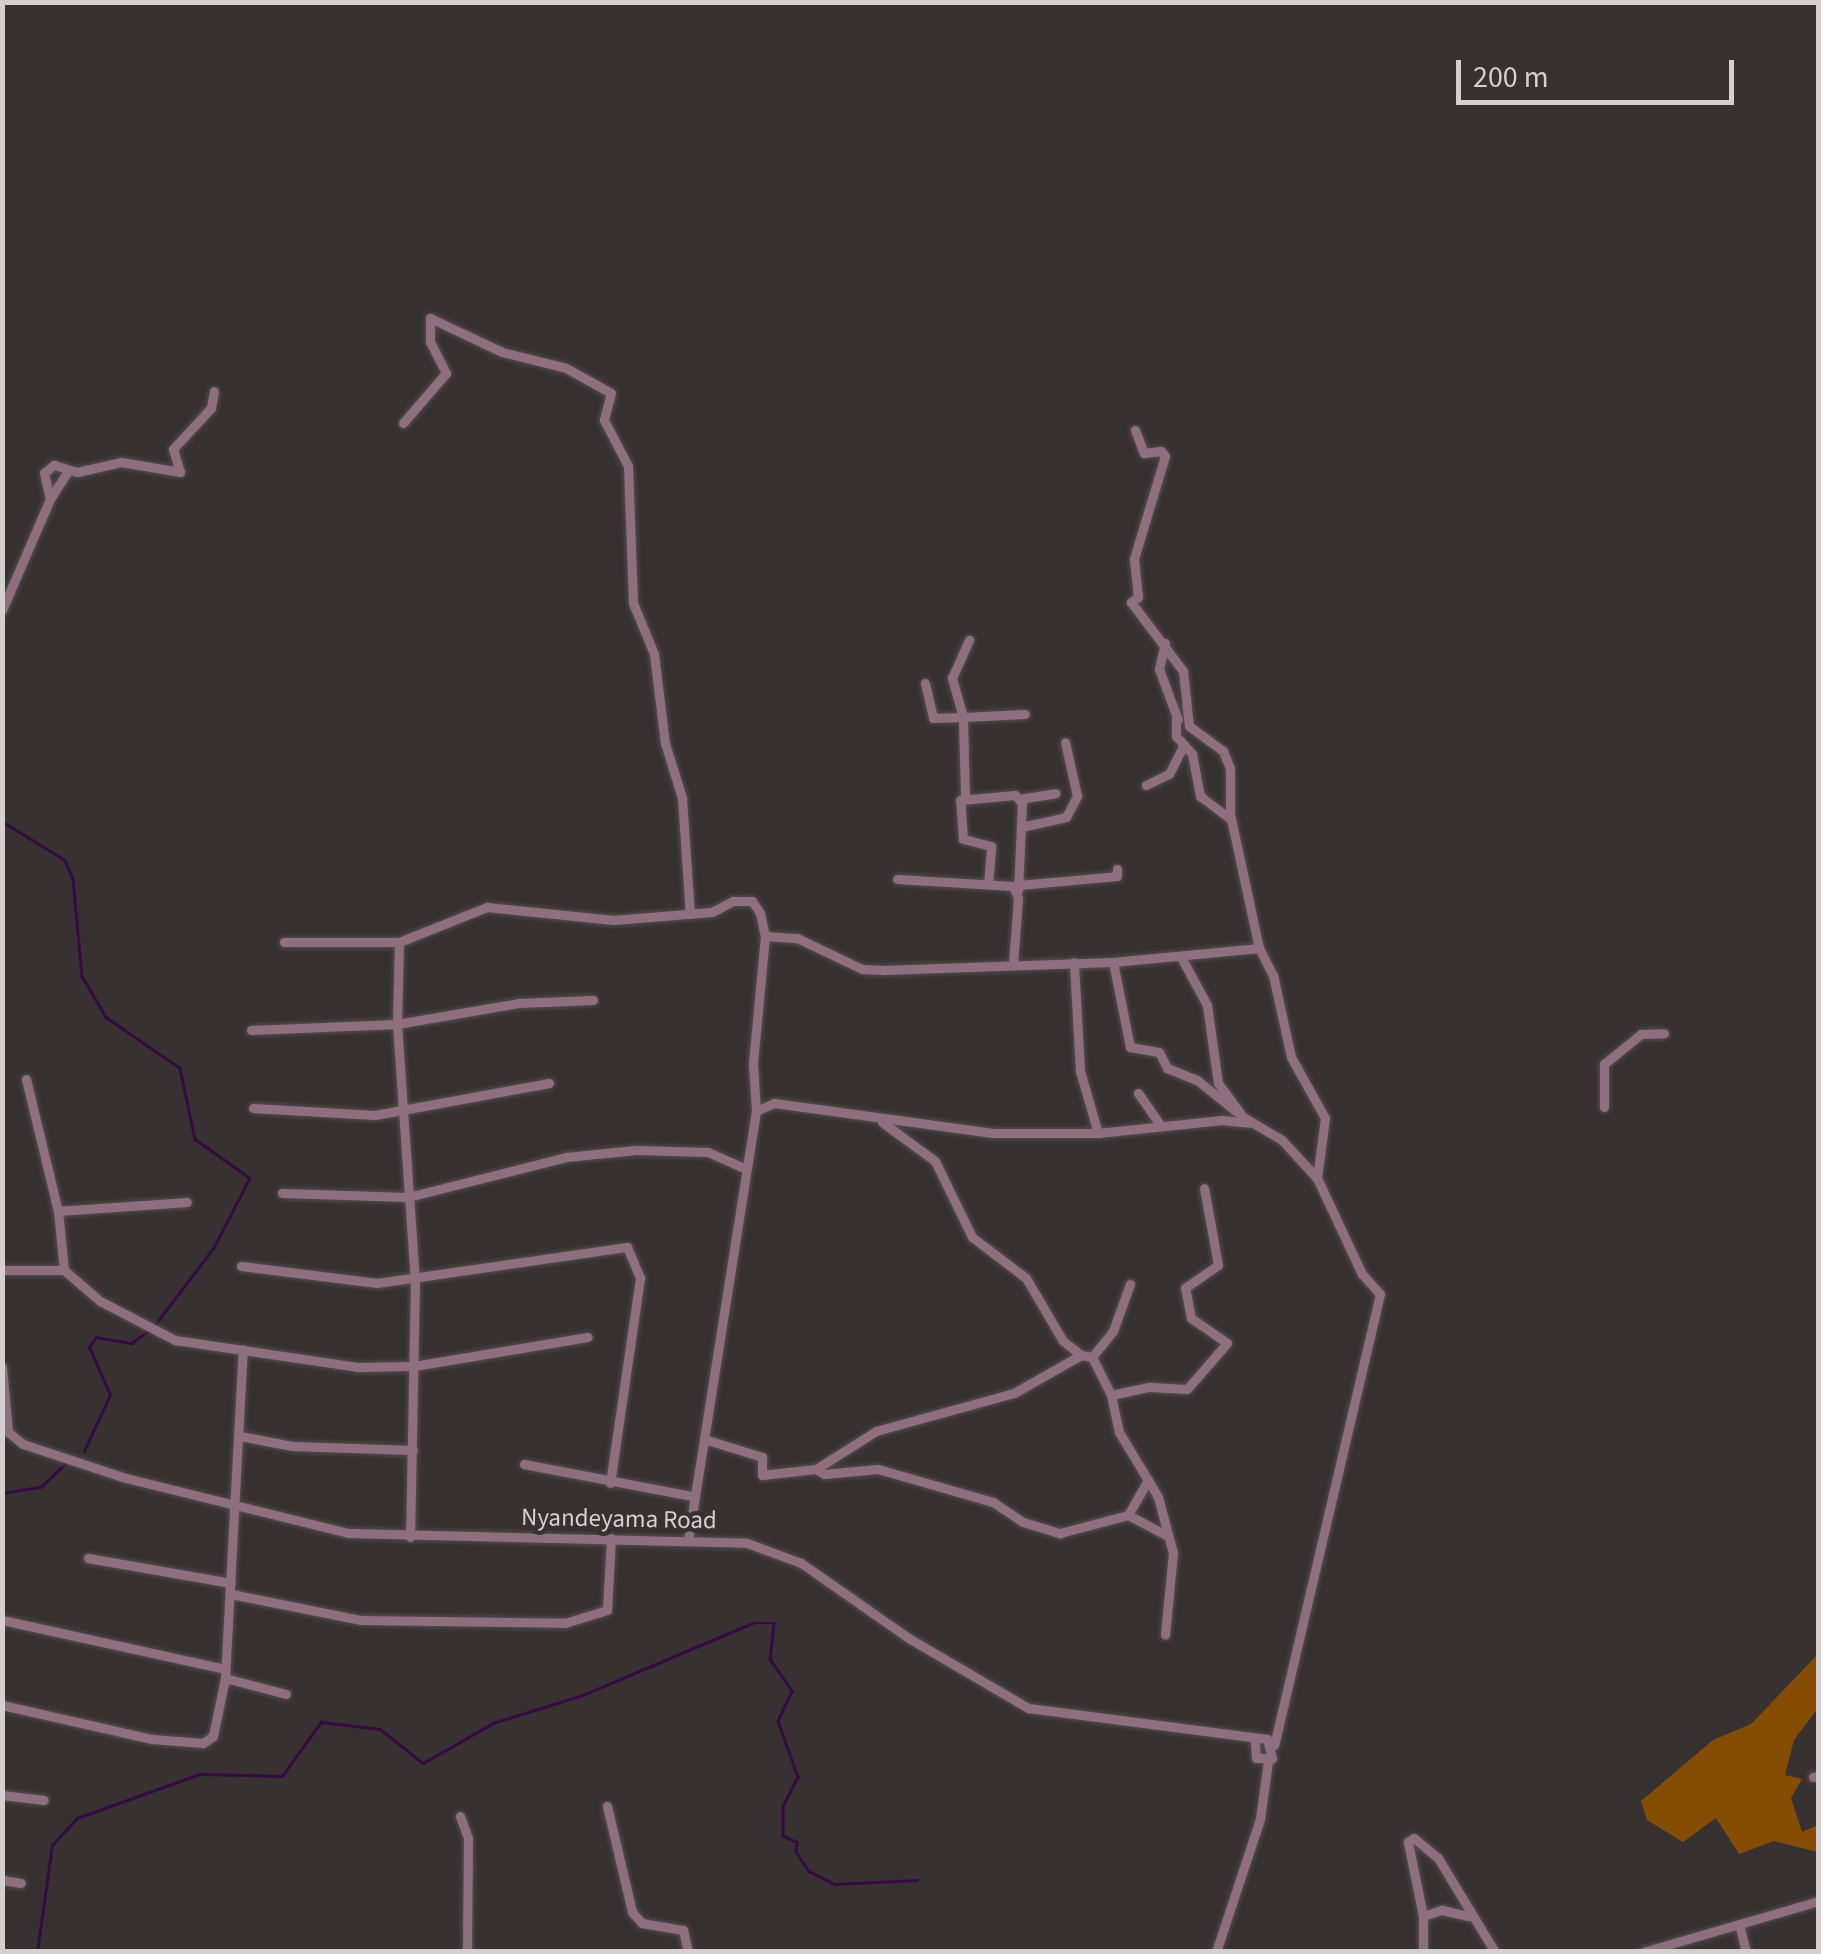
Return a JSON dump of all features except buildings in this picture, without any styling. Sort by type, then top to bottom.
[{"type":"street","points":[[403,423],[446,376],[430,342],[430,318],[465,338],[566,368],[611,393],[604,420],[628,466],[634,603],[654,654],[662,728],[682,798],[690,914]]},
{"type":"street","points":[[50,499],[44,485],[47,468],[68,471],[121,462],[180,472],[173,450],[212,408],[214,390]]},
{"type":"street","points":[[1135,430],[1144,454],[1161,450],[1165,456],[1134,559],[1138,597],[1131,602],[1182,671],[1190,726]]},
{"type":"street","points":[[2,610],[50,499],[68,471]]},
{"type":"street","points":[[969,640],[952,678],[963,718],[963,839],[988,842],[988,884]]},
{"type":"street","points":[[1165,644],[1160,669],[1183,746],[1192,754],[1200,796],[1231,819]]},
{"type":"street","points":[[925,683],[933,718],[1025,714]]},
{"type":"street","points":[[1176,718],[1223,751],[1231,819],[1262,936],[1259,948],[1274,975],[1292,1057],[1325,1118],[1317,1178]]},
{"type":"street","points":[[1021,827],[1063,822],[1077,796],[1065,742]]},
{"type":"street","points":[[1146,785],[1169,774],[1183,746]]},
{"type":"street","points":[[965,796],[1019,800],[1056,793]]},
{"type":"street","points":[[1014,964],[1019,800]]},
{"type":"street","points":[[897,879],[1018,888],[1117,876],[1117,869]]},
{"type":"street","points":[[284,942],[399,942],[487,907],[614,920],[690,914],[752,901],[764,936],[752,1064],[756,1111],[704,1439],[691,1496],[688,1538]]},
{"type":"street","points":[[764,936],[797,938],[862,968],[1113,962],[1259,948]]},
{"type":"street","points":[[399,942],[397,1024],[415,1281],[410,1538]]},
{"type":"street","points":[[1181,956],[1207,1005],[1212,1074],[1244,1118]]},
{"type":"street","points":[[1074,962],[1080,1071],[1098,1133]]},
{"type":"street","points":[[1113,962],[1130,1046],[1159,1052],[1167,1068],[1197,1080],[1244,1118],[1282,1140],[1317,1178],[1362,1274],[1380,1294],[1268,1760],[1260,1819],[1216,1952]]},
{"type":"street","points":[[251,1030],[397,1024],[518,1003],[592,1000]]},
{"type":"street","points":[[1604,1107],[1604,1064],[1641,1034],[1664,1032]]},
{"type":"street","points":[[26,1079],[58,1211],[64,1270]]},
{"type":"street","points":[[253,1108],[374,1115],[549,1082]]},
{"type":"street","points":[[1138,1093],[1162,1126]]},
{"type":"street","points":[[756,1111],[774,1103],[882,1121],[1027,1136],[1222,1120],[1255,1124]]},
{"type":"street","points":[[1143,1128],[1147,1110]]},
{"type":"street","points":[[882,1121],[935,1161],[972,1237],[1026,1278],[1064,1342],[1087,1356],[1111,1396],[1119,1432],[1148,1480],[1173,1553],[1165,1634]]},
{"type":"street","points":[[282,1193],[408,1197],[566,1157],[636,1150],[708,1152],[746,1169]]},
{"type":"street","points":[[1111,1396],[1150,1387],[1187,1389],[1228,1343],[1191,1318],[1185,1288],[1218,1265],[1204,1188]]},
{"type":"street","points":[[58,1211],[188,1202]]},
{"type":"street","points":[[241,1266],[349,1282],[415,1281],[610,1245],[634,1254],[640,1278],[610,1483]]},
{"type":"street","points":[[2,1270],[64,1270],[140,1324],[174,1340],[357,1367],[414,1366],[588,1337]]},
{"type":"street","points":[[816,1469],[876,1431],[1014,1393],[1087,1356],[1114,1331],[1130,1284]]},
{"type":"street","points":[[2,1705],[152,1739],[207,1743],[225,1674],[243,1349]]},
{"type":"street","points":[[2,1367],[5,1433]]},
{"type":"street","name":"Nyandeyama Road","points":[[5,1433],[24,1444],[237,1509],[348,1533],[410,1538],[688,1538],[747,1542],[801,1563],[1028,1708],[1220,1732],[1274,1745]]},
{"type":"street","points":[[240,1436],[309,1447],[413,1450]]},
{"type":"street","points":[[704,1439],[762,1457],[762,1475],[816,1469],[878,1469],[992,1502],[1023,1522],[1060,1533],[1128,1515],[1166,1535]]},
{"type":"street","points":[[524,1464],[691,1496]]},
{"type":"street","points":[[1128,1515],[1148,1480]]},
{"type":"street","points":[[88,1558],[361,1620],[564,1623],[606,1610],[610,1538]]},
{"type":"street","points":[[2,1620],[225,1674],[286,1694]]},
{"type":"street","points":[[1255,1742],[1256,1758],[1268,1760]]},
{"type":"street","points":[[2,1795],[44,1800]]},
{"type":"street","points":[[607,1806],[632,1912],[642,1923],[683,1930],[688,1952]]},
{"type":"street","points":[[460,1816],[468,1838],[467,1952]]},
{"type":"street","points":[[1423,1952],[1423,1916],[1410,1839],[1425,1843],[1495,1952]]},
{"type":"street","points":[[2,1880],[20,1883]]},
{"type":"street","points":[[1644,1952],[1818,1901]]},
{"type":"street","points":[[1423,1916],[1450,1910],[1470,1917]]},
{"type":"street","points":[[1739,1924],[1746,1952]]},
{"type":"shaded area","points":[[1818,1654],[1818,1708],[1794,1740],[1785,1775],[1802,1779],[1791,1798],[1802,1832],[1818,1825],[1818,1852],[1774,1841],[1739,1854],[1716,1818],[1683,1842],[1647,1820],[1641,1801],[1713,1740],[1751,1724]]},
{"type":"waterway","points":[[2,821],[65,860],[73,879],[82,976],[106,1017],[180,1068],[195,1139],[250,1178],[214,1248],[156,1324]]},
{"type":"waterway","points":[[84,1451],[110,1395],[89,1347],[96,1337],[131,1343],[150,1330]]},
{"type":"waterway","points":[[2,1493],[41,1487],[66,1463]]},
{"type":"waterway","points":[[37,1952],[52,1845],[77,1818],[200,1774],[282,1776],[321,1722],[380,1729],[423,1763],[493,1723],[583,1695],[753,1623],[774,1623],[770,1659],[792,1691],[778,1721],[798,1777],[783,1806],[783,1836],[797,1842],[796,1852],[809,1871],[835,1884],[917,1880]]}]
